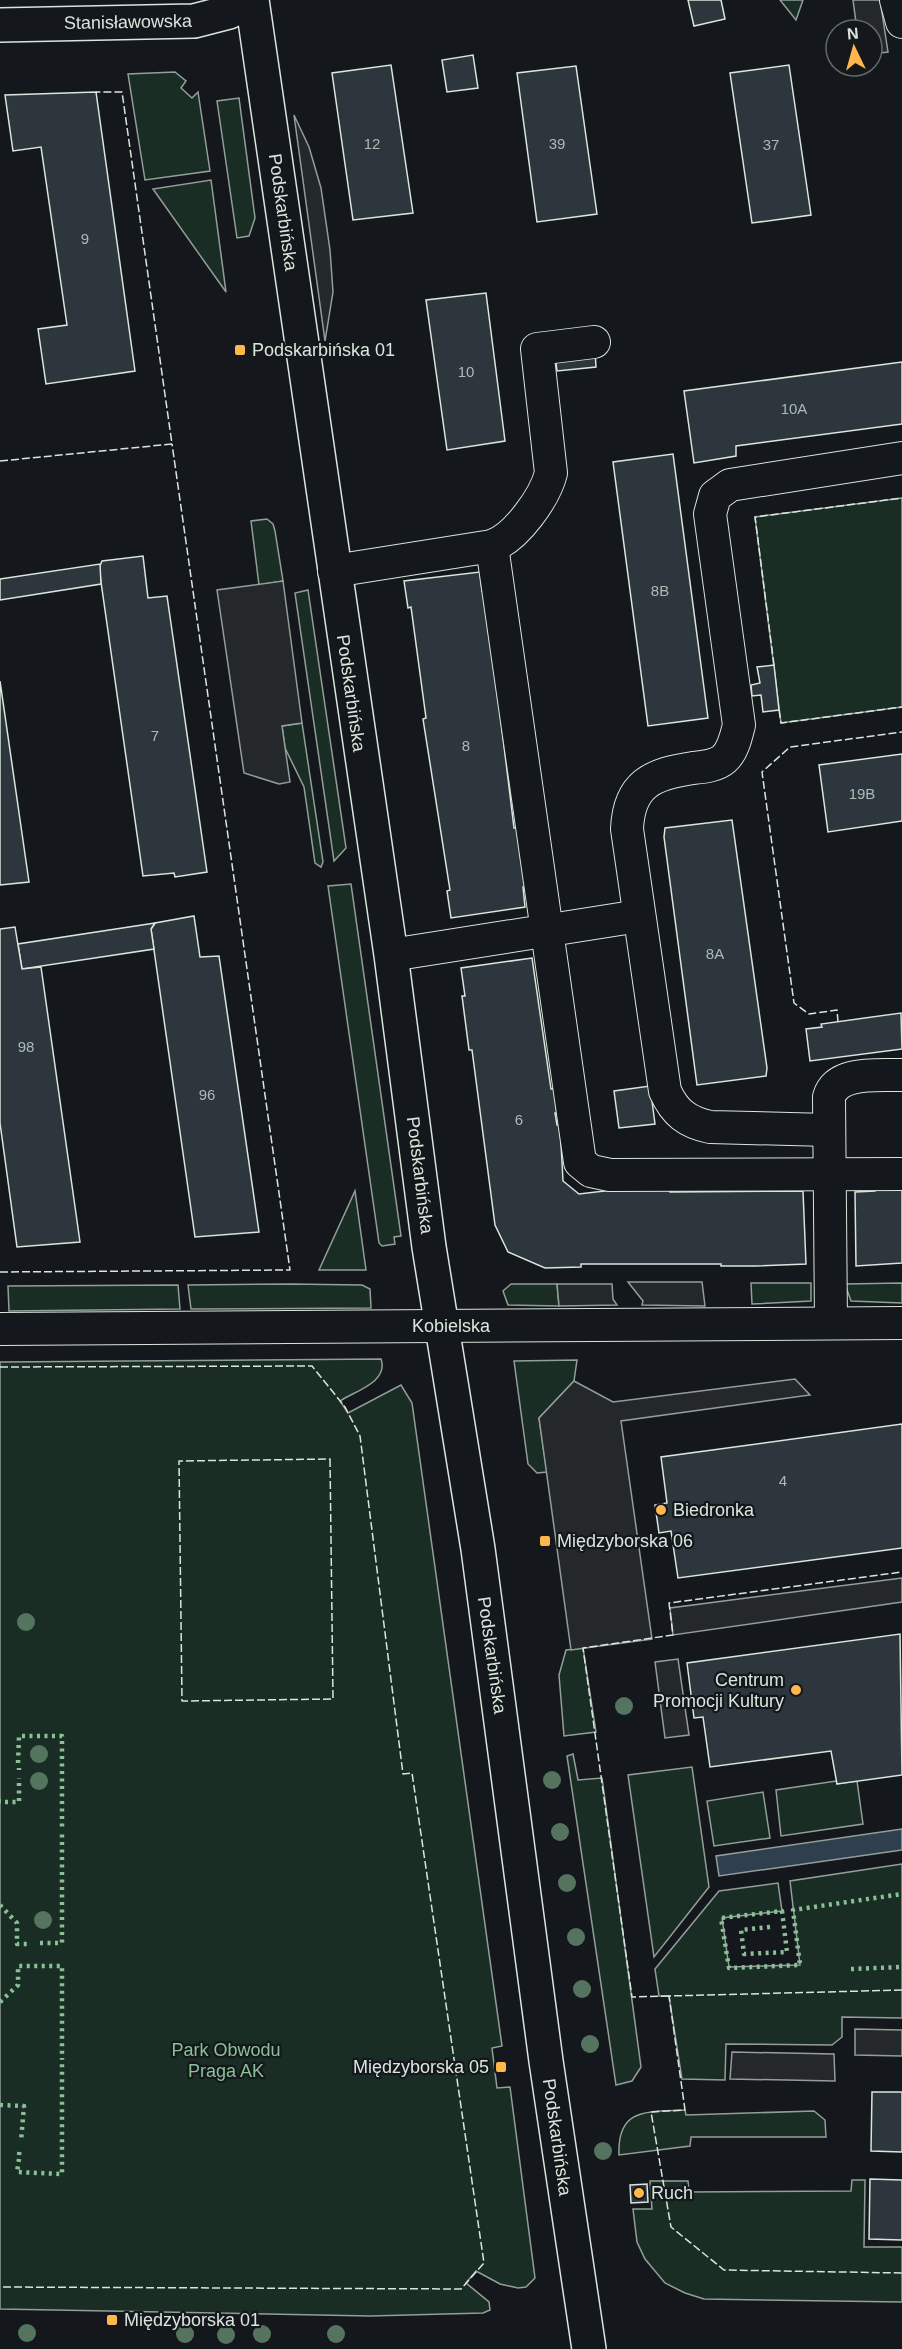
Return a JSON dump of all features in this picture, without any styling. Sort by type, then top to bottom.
[{"type":"street","name":"Stanisławowska","points":[[0,25],[194,21],[220,15],[251,0]]},
{"type":"street","name":"Podskarbińska","points":[[251,0],[391,955],[441,1327],[478,1549],[546,2061],[589,2349]]},
{"type":"street","points":[[896,0],[902,22]]},
{"type":"street","points":[[334,571],[492,546],[508,540],[549,482],[551,473],[537,349],[594,342]]},
{"type":"street","points":[[828,1130],[710,1127],[691,1122],[671,1104],[665,1092],[627,829],[631,801],[637,790],[662,774],[704,767],[723,760],[734,741],[739,725],[710,514],[715,496],[730,485],[902,458]]},
{"type":"street","points":[[492,546],[577,1155],[584,1166],[599,1174],[610,1175],[902,1174]]},
{"type":"street","points":[[391,955],[639,916]]},
{"type":"street","points":[[831,1323],[829,1097],[838,1083],[855,1077],[902,1075]]},
{"type":"street","name":"Kobielska","points":[[0,1329],[902,1323]]},
{"type":"green space","points":[[780,0],[803,0],[796,20]]},
{"type":"green space","points":[[175,72],[186,81],[181,88],[192,98],[198,92],[210,171],[145,180],[128,74]]},
{"type":"green space","points":[[239,98],[255,218],[249,236],[237,238],[217,101]]},
{"type":"green space","points":[[211,180],[226,292],[153,189]]},
{"type":"green space","points":[[902,498],[902,707],[781,723],[755,517]]},
{"type":"green space","points":[[267,519],[273,524],[275,531],[283,581],[259,585],[251,521]]},
{"type":"green space","points":[[308,590],[346,848],[334,861],[295,593]]},
{"type":"green space","points":[[302,723],[323,862],[321,867],[315,863],[304,787],[285,748],[282,726]]},
{"type":"green space","points":[[351,884],[401,1236],[394,1237],[395,1244],[382,1246],[379,1243],[328,886]]},
{"type":"green space","points":[[355,1191],[366,1270],[319,1270]]},
{"type":"green space","points":[[751,1283],[811,1283],[811,1301],[752,1304]]},
{"type":"green space","points":[[902,1283],[902,1303],[851,1301],[845,1284]]},
{"type":"green space","points":[[511,1284],[557,1284],[559,1306],[508,1305],[503,1291]]},
{"type":"green space","points":[[178,1285],[180,1309],[9,1311],[8,1286]]},
{"type":"green space","points":[[188,1285],[362,1285],[370,1289],[371,1308],[191,1309]]},
{"type":"green space","name":"Park Obwodu Praga AK","points":[[381,1359],[380,1374],[375,1380],[340,1401],[348,1413],[401,1385],[412,1403],[502,2046],[492,2048],[497,2088],[510,2087],[535,2278],[526,2287],[518,2288],[500,2284],[476,2271],[466,2283],[489,2302],[490,2310],[483,2313],[370,2316],[0,2309],[0,1362]]},
{"type":"green space","points":[[577,1360],[574,1381],[539,1418],[547,1472],[537,1473],[528,1464],[514,1361]]},
{"type":"green space","points":[[583,1648],[596,1732],[564,1736],[559,1675],[566,1650]]},
{"type":"green space","points":[[573,1754],[578,1780],[602,1778],[641,2067],[632,2081],[616,2085],[567,1756]]},
{"type":"green space","points":[[692,1767],[709,1887],[654,1957],[628,1775]]},
{"type":"green space","points":[[836,1781],[837,1784],[857,1781],[863,1824],[781,1836],[776,1790]]},
{"type":"green space","points":[[763,1792],[770,1838],[714,1846],[707,1801]]},
{"type":"green space","points":[[902,1864],[902,2018],[842,2017],[842,2037],[832,2045],[726,2044],[725,2080],[682,2079],[669,1996],[659,1996],[655,1969],[719,1891],[778,1883],[782,1911],[722,1918],[729,1967],[800,1965],[790,1881]]},
{"type":"green space","points":[[685,2110],[686,2115],[814,2111],[825,2120],[826,2137],[691,2137],[690,2146],[619,2155],[623,2128],[629,2120],[647,2112]]},
{"type":"green space","points":[[852,2180],[865,2180],[864,2247],[902,2247],[902,2302],[704,2299],[665,2283],[645,2259],[637,2242],[633,2209],[652,2209],[650,2181],[688,2181],[689,2192],[851,2191]]},
{"type":"shaded area","points":[[853,0],[880,0],[883,18],[855,18]]},
{"type":"shaded area","points":[[884,26],[888,52],[884,52]]},
{"type":"shaded area","points":[[294,115],[309,147],[321,188],[330,250],[333,292],[325,341]]},
{"type":"shaded area","points":[[283,581],[302,723],[282,726],[290,782],[279,784],[244,773],[217,590]]},
{"type":"shaded area","points":[[628,1282],[702,1282],[705,1306],[642,1305],[643,1301]]},
{"type":"shaded area","points":[[557,1284],[612,1284],[613,1299],[617,1305],[559,1306]]},
{"type":"shaded area","points":[[795,1379],[810,1395],[621,1421],[652,1639],[571,1650],[539,1418],[574,1381],[613,1402]]},
{"type":"shaded area","points":[[902,1578],[902,1602],[673,1635],[670,1608]]},
{"type":"shaded area","points":[[678,1659],[689,1735],[665,1738],[655,1662]]},
{"type":"shaded area","points":[[855,2029],[902,2030],[902,2056],[855,2055]]},
{"type":"shaded area","points":[[732,2052],[834,2054],[835,2081],[730,2079]]},
{"type":"water","points":[[902,1829],[902,1850],[719,1876],[716,1856]]},
{"type":"building","points":[[688,0],[721,0],[725,19],[694,26]]},
{"type":"building","points":[[473,55],[478,88],[447,92],[442,60]]},
{"type":"building","points":[[391,65],[413,213],[353,220],[332,73]]},
{"type":"building","points":[[789,65],[811,215],[752,223],[730,73]]},
{"type":"building","points":[[576,66],[597,214],[537,222],[517,73]]},
{"type":"building","points":[[96,92],[135,371],[46,384],[38,329],[67,325],[41,147],[13,151],[5,95]]},
{"type":"building","points":[[486,293],[505,441],[447,450],[426,300]]},
{"type":"building","points":[[595,350],[596,367],[557,371],[555,354]]},
{"type":"building","points":[[902,362],[902,424],[736,446],[736,456],[694,463],[684,391]]},
{"type":"building","points":[[673,454],[708,718],[648,726],[613,462]]},
{"type":"building","points":[[143,556],[148,598],[167,596],[207,872],[175,877],[174,873],[143,876],[99,568],[102,561]]},
{"type":"building","points":[[100,564],[101,584],[0,600],[0,579]]},
{"type":"building","points":[[480,572],[482,591],[485,590],[514,828],[517,828],[526,886],[523,887],[525,907],[451,918],[447,891],[450,890],[423,719],[426,718],[411,607],[408,608],[404,581]]},
{"type":"building","points":[[774,665],[779,710],[763,712],[761,695],[752,696],[751,685],[760,683],[757,667]]},
{"type":"building","points":[[0,681],[29,882],[0,885]]},
{"type":"building","points":[[902,754],[902,821],[828,832],[819,765]]},
{"type":"building","points":[[732,820],[767,1068],[766,1076],[697,1085],[664,837],[665,828]]},
{"type":"building","points":[[194,916],[200,957],[219,956],[259,1232],[195,1237],[151,929],[155,923]]},
{"type":"building","points":[[155,923],[151,929],[154,949],[22,969],[18,944]]},
{"type":"building","points":[[15,927],[22,969],[41,967],[80,1242],[17,1247],[0,1123],[0,929]]},
{"type":"building","points":[[532,958],[551,1089],[554,1089],[557,1125],[560,1125],[563,1181],[579,1194],[613,1190],[669,1189],[670,1192],[803,1191],[806,1264],[721,1266],[721,1264],[581,1264],[581,1267],[545,1268],[508,1252],[495,1225],[472,1050],[469,1050],[461,968]]},
{"type":"building","points":[[901,1013],[902,1049],[810,1061],[806,1029],[822,1027],[821,1024]]},
{"type":"building","points":[[650,1086],[655,1124],[619,1128],[614,1091]]},
{"type":"building","points":[[875,1189],[902,1189],[902,1263],[856,1266],[855,1192],[875,1191]]},
{"type":"building","points":[[902,1424],[902,1548],[678,1578],[671,1531],[659,1533],[655,1505],[667,1503],[661,1457]]},
{"type":"building","name":"Centrum Promocji Kultury","points":[[900,1634],[902,1775],[837,1784],[831,1751],[710,1767],[703,1717],[694,1718],[687,1663]]},
{"type":"building","points":[[872,2092],[902,2092],[902,2152],[871,2151]]},
{"type":"building","points":[[870,2179],[902,2180],[902,2240],[869,2239]]},
{"type":"building","name":"Ruch","points":[[647,2184],[648,2202],[631,2203],[630,2185]]},
{"type":"hedge","points":[[18,1763],[19,1736],[62,1736],[62,1829]]},
{"type":"hedge","points":[[5,1802],[19,1802],[19,1778]]},
{"type":"hedge","points":[[40,1943],[62,1943],[62,1834]]},
{"type":"hedge","points":[[770,1927],[741,1930],[744,1954],[787,1952],[782,1911],[721,1918],[729,1968],[800,1965],[793,1910],[902,1894]]},
{"type":"hedge","points":[[0,1905],[17,1923],[17,1944],[30,1944]]},
{"type":"hedge","points":[[0,2002],[18,1985],[18,1966],[62,1966],[62,2054]]},
{"type":"hedge","points":[[851,1969],[902,1967]]},
{"type":"hedge","points":[[19,2159],[17,2172],[62,2174],[62,2058]]},
{"type":"hedge","points":[[0,2105],[24,2106],[21,2141]]},
{"type":"hedge","points":[[19,2155],[20,2148]]},
{"type":"fence","points":[[0,461],[172,444],[122,92],[96,92]]},
{"type":"fence","points":[[0,1272],[290,1270],[172,444]]},
{"type":"fence","points":[[774,665],[755,517],[902,498]]},
{"type":"fence","points":[[779,710],[781,723],[902,707]]},
{"type":"fence","points":[[838,1022],[837,1010],[809,1014],[794,1003],[762,772],[790,747],[902,732]]},
{"type":"fence","points":[[0,1367],[312,1366],[345,1407],[360,1436],[403,1774],[412,1773],[484,2263],[461,2289],[0,2287]]},
{"type":"fence","points":[[330,1459],[333,1699],[182,1701],[179,1461],[330,1459]]},
{"type":"fence","points":[[669,1996],[632,1997],[583,1648],[673,1635],[669,1603],[902,1572]]},
{"type":"fence","points":[[902,1990],[669,1996],[685,2110],[651,2112],[671,2227],[724,2270],[902,2273]]},
{"type":"place","name":"Podskarbińska 01","points":[[240,350]]},
{"type":"place","name":"Biedronka","points":[[661,1510]]},
{"type":"place","name":"Międzyborska 06","points":[[545,1541]]},
{"type":"place","name":"Centrum Promocji Kultury","points":[[796,1690]]},
{"type":"place","name":"Międzyborska 05","points":[[501,2067]]},
{"type":"place","name":"Ruch","points":[[639,2193]]},
{"type":"place","name":"Międzyborska 01","points":[[112,2320]]}]
